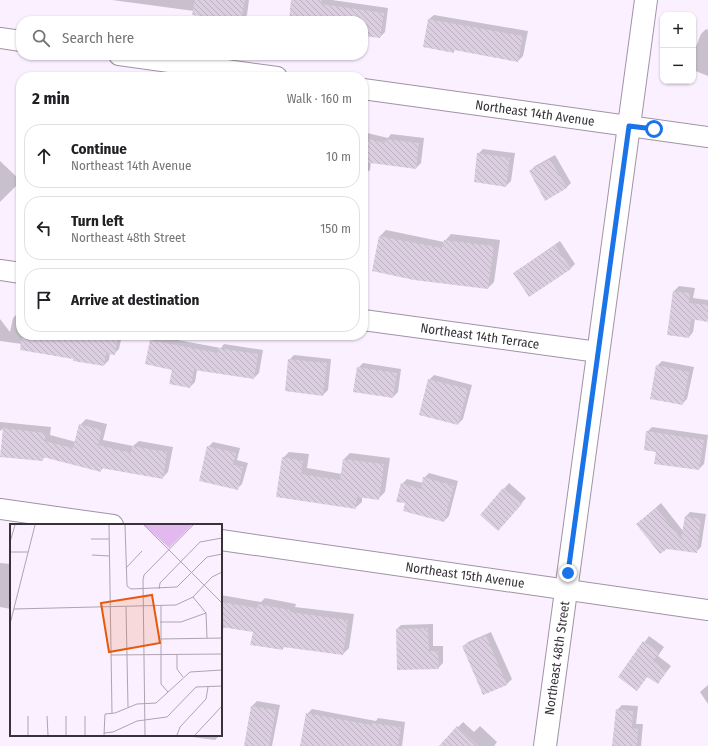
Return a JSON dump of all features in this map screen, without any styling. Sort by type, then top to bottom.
[{"type":"street","name":"Northeast 48th Street","points":[[545,746],[646,0]]},
{"type":"street","points":[[0,38],[16,40]]},
{"type":"street","points":[[155,60],[241,72]]},
{"type":"street","name":"Northeast 14th Avenue","points":[[368,90],[708,136]]},
{"type":"street","points":[[0,270],[16,272]]},
{"type":"street","name":"Northeast 14th Terrace","points":[[368,321],[598,352]]},
{"type":"street","points":[[0,509],[106,524]]},
{"type":"street","name":"Northeast 15th Avenue","points":[[222,540],[708,610]]},
{"type":"building","points":[[195,0],[245,0],[242,16],[192,15]]},
{"type":"building","points":[[291,0],[322,0],[321,4],[384,13],[380,38],[368,37],[368,16],[289,16]]},
{"type":"building","points":[[428,19],[523,36],[518,62],[454,50],[454,53],[423,47]]},
{"type":"building","points":[[368,139],[385,143],[385,139],[419,143],[416,169],[368,163]]},
{"type":"building","points":[[477,153],[510,158],[506,187],[474,182]]},
{"type":"building","points":[[550,159],[567,188],[545,201],[529,171]]},
{"type":"building","points":[[379,236],[442,248],[444,240],[494,246],[488,289],[414,280],[372,271]]},
{"type":"building","points":[[555,245],[571,269],[529,297],[513,273]]},
{"type":"building","points":[[673,291],[690,293],[689,303],[708,305],[708,322],[691,319],[689,338],[667,335]]},
{"type":"building","points":[[21,340],[117,340],[115,355],[106,354],[104,366],[20,350]]},
{"type":"building","points":[[150,340],[218,353],[218,348],[258,354],[254,379],[194,370],[190,388],[169,384],[172,370],[145,364]]},
{"type":"building","points":[[288,359],[327,363],[323,396],[285,391]]},
{"type":"building","points":[[656,365],[689,372],[683,405],[650,399]]},
{"type":"building","points":[[357,367],[397,373],[393,398],[353,392]]},
{"type":"building","points":[[428,379],[468,389],[458,425],[419,415]]},
{"type":"building","points":[[79,424],[102,430],[98,445],[131,453],[132,446],[167,452],[163,479],[101,468],[101,472],[43,457],[43,461],[0,457],[3,428],[45,433],[45,441],[73,448]]},
{"type":"building","points":[[646,431],[704,440],[699,470],[654,464],[656,452],[644,450]]},
{"type":"building","points":[[207,446],[236,453],[233,465],[243,467],[238,490],[199,481]]},
{"type":"building","points":[[282,457],[303,461],[301,474],[340,480],[343,459],[384,464],[379,500],[357,497],[356,509],[276,497]]},
{"type":"building","points":[[423,477],[454,486],[444,522],[403,511],[405,503],[396,502],[401,483],[421,489]]},
{"type":"building","points":[[503,488],[522,504],[498,531],[480,515]]},
{"type":"building","points":[[656,508],[681,539],[685,516],[701,519],[697,553],[667,549],[660,554],[636,524]]},
{"type":"building","points":[[222,602],[257,608],[258,604],[290,610],[290,612],[348,620],[343,655],[283,647],[283,650],[250,645],[253,632],[222,627]]},
{"type":"building","points":[[428,628],[429,651],[438,651],[439,669],[397,670],[396,629]]},
{"type":"building","points":[[486,636],[507,685],[483,695],[462,646]]},
{"type":"building","points":[[643,641],[660,652],[653,661],[667,671],[658,684],[647,677],[637,691],[618,677]]},
{"type":"building","points":[[251,706],[276,710],[269,746],[244,746]]},
{"type":"building","points":[[616,709],[633,711],[632,728],[638,729],[637,746],[612,746]]},
{"type":"building","points":[[306,713],[372,725],[372,723],[401,727],[398,746],[300,746]]},
{"type":"building","points":[[457,726],[478,746],[439,746]]},
{"type":"route","points":[[568,573],[629,126],[654,129]]}]
